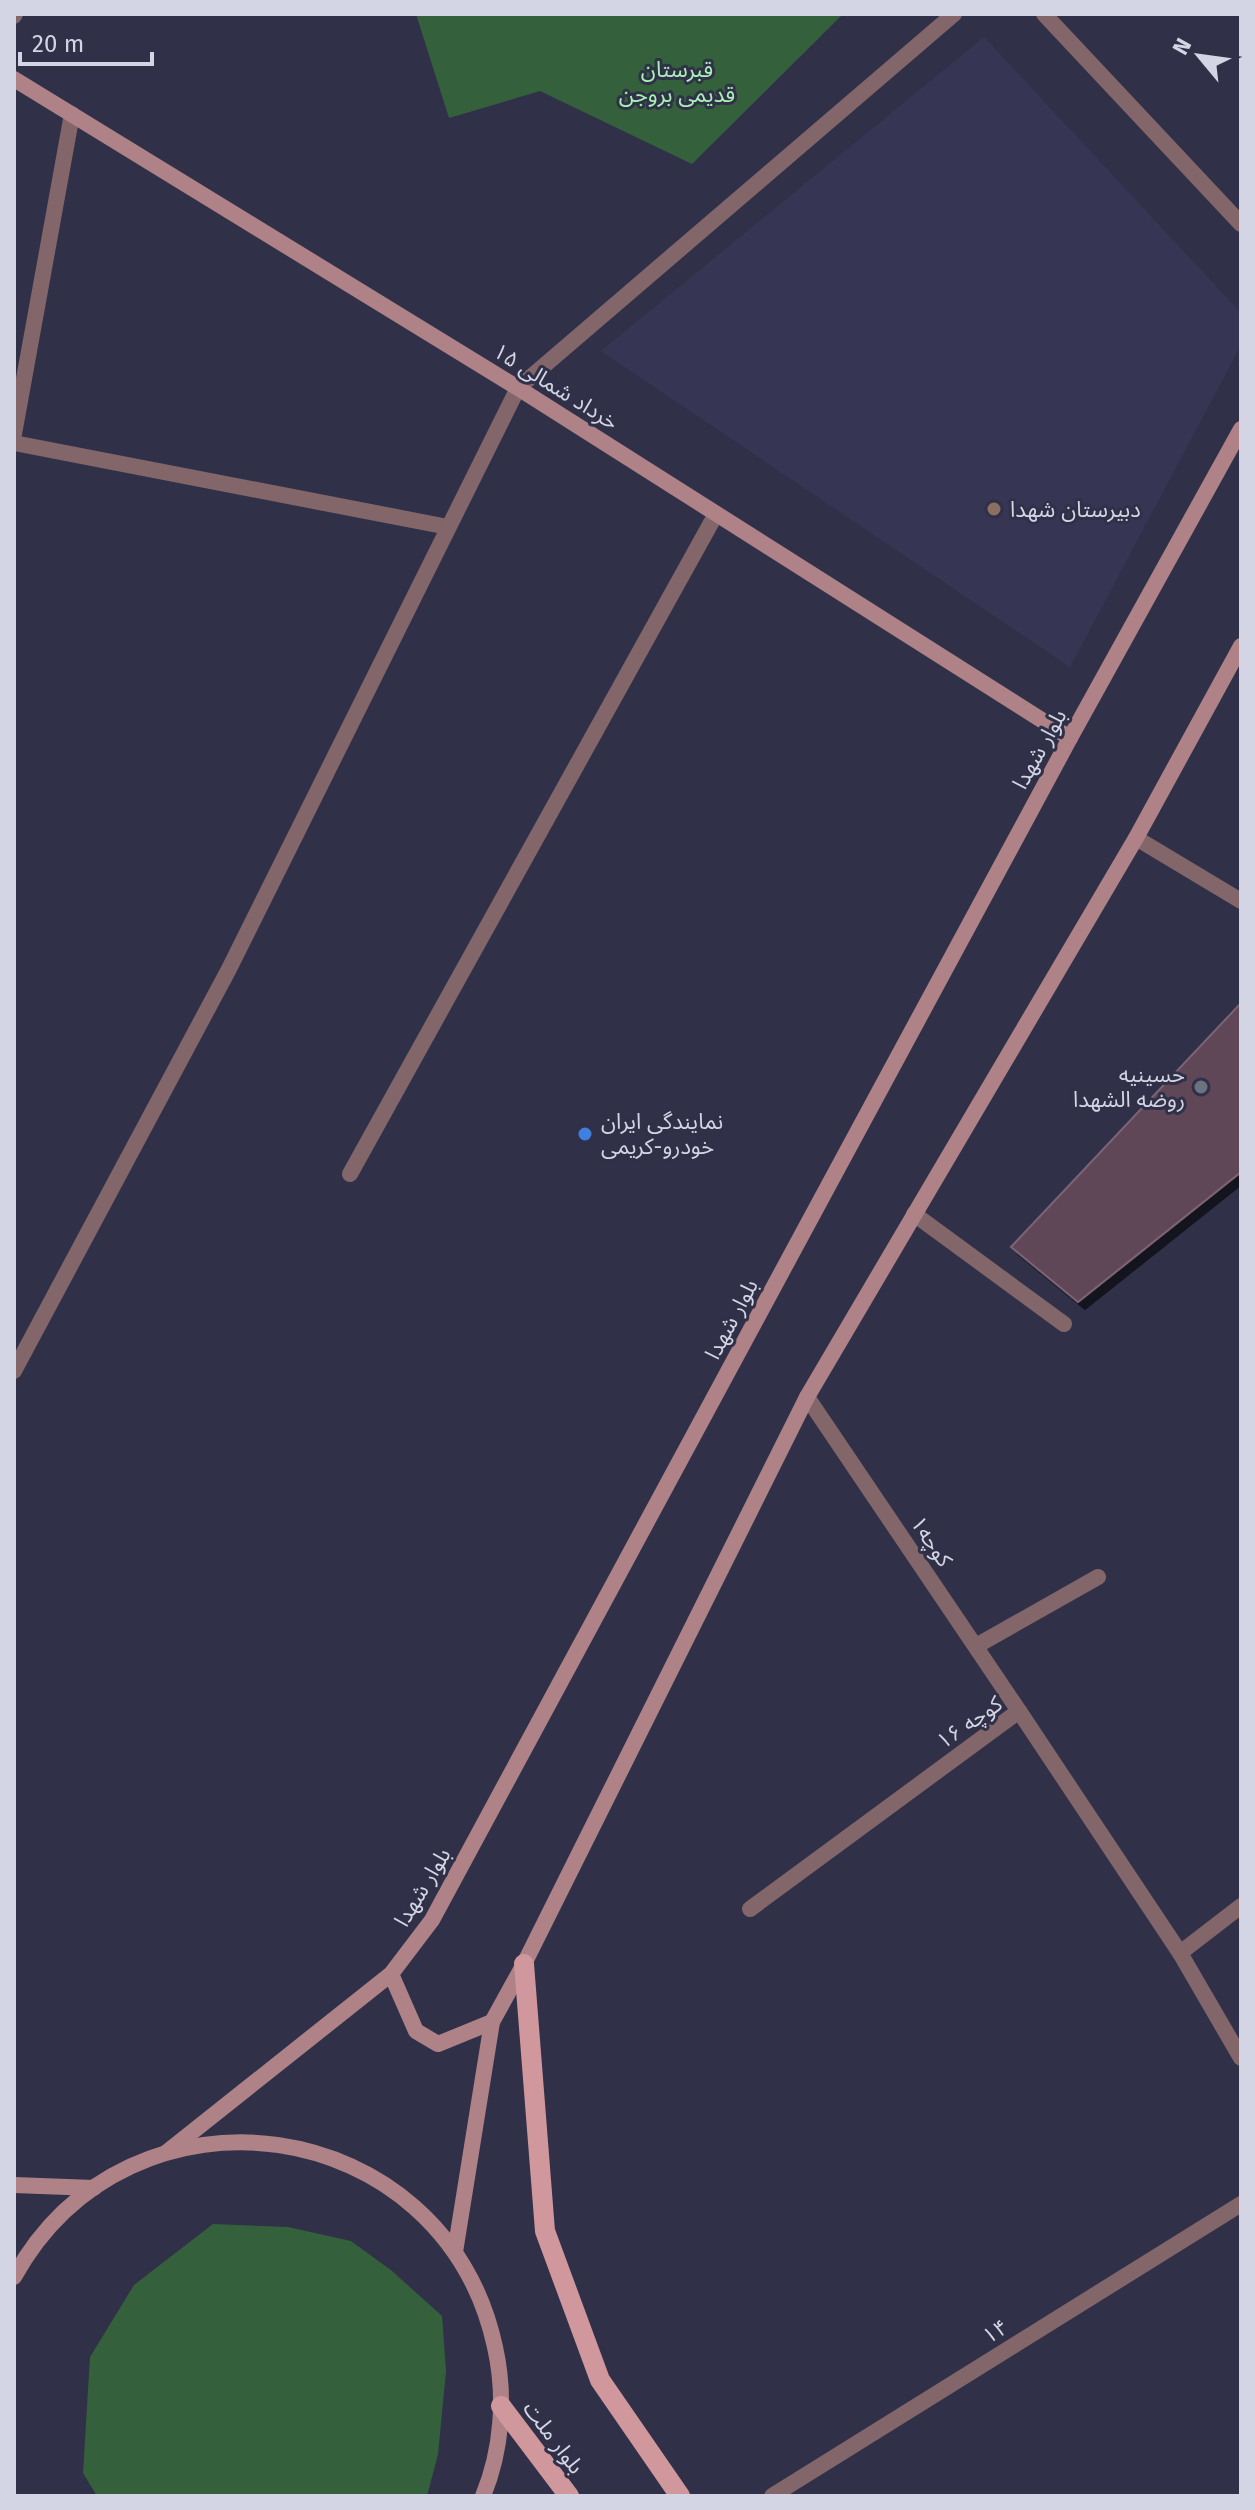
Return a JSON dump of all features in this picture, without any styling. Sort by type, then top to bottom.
[{"type":"main road","name":"۱۵ خرداد شمالی","points":[[14,79],[518,388],[1070,738]]},
{"type":"main road","name":"بلوار شهدا","points":[[167,2152],[391,1974],[432,1920],[1070,738],[1241,429]]},
{"type":"main road","points":[[455,2252],[492,2022],[524,1964],[807,1397],[1136,838],[1241,646]]},
{"type":"main road","points":[[524,1964],[545,2231],[600,2380],[680,2496]]},
{"type":"main road","points":[[391,1974],[416,2031],[438,2044],[492,2022]]},
{"type":"main road","points":[[14,2277],[49,2227],[78,2200],[134,2165],[167,2152],[197,2145],[247,2141],[328,2155],[364,2171],[399,2194],[437,2229],[474,2284],[489,2321],[498,2360],[501,2406],[496,2452],[483,2496]]},
{"type":"main road","points":[[14,2185],[94,2188]]},
{"type":"main road","name":"بلوار ملت","points":[[501,2406],[569,2496]]},
{"type":"street","points":[[14,1371],[229,969],[518,388],[954,14]]},
{"type":"street","points":[[1044,14],[1241,224]]},
{"type":"street","points":[[14,434],[72,114]]},
{"type":"street","points":[[14,443],[448,527]]},
{"type":"street","points":[[350,1174],[716,514]]},
{"type":"street","points":[[1136,838],[1241,901]]},
{"type":"street","points":[[914,1214],[1064,1324]]},
{"type":"street","name":"کوچه۱","points":[[807,1397],[1019,1711]]},
{"type":"street","points":[[976,1646],[1098,1577]]},
{"type":"street","name":"کوچه ۱۶","points":[[750,1909],[1019,1711],[1180,1953]]},
{"type":"street","points":[[1241,1906],[1180,1953],[1241,2058]]},
{"type":"street","name":"۱۴","points":[[772,2496],[1241,2204]]},
{"type":"shaded area","name":"دبیرستان شهدا","points":[[984,37],[1241,313],[1241,345],[1070,667],[601,351]]},
{"type":"green space","name":"قبرستان قدیمی بروجن","points":[[416,14],[843,14],[692,164],[540,91],[449,118]]},
{"type":"green space","points":[[213,2224],[288,2227],[351,2241],[392,2271],[442,2316],[446,2371],[438,2454],[427,2496],[97,2496],[83,2473],[90,2357],[134,2285]]},
{"type":"building","name":"حسینیه روضه الشهدا","points":[[1241,1003],[1241,1172],[1078,1302],[1011,1247]]},
{"type":"place","name":"دبیرستان شهدا","points":[[994,509]]},
{"type":"place","name":"حسینیه روضه الشهدا","points":[[1201,1087]]},
{"type":"place","name":"نمایندگی ایران خودرو-کریمی","points":[[585,1134]]}]
